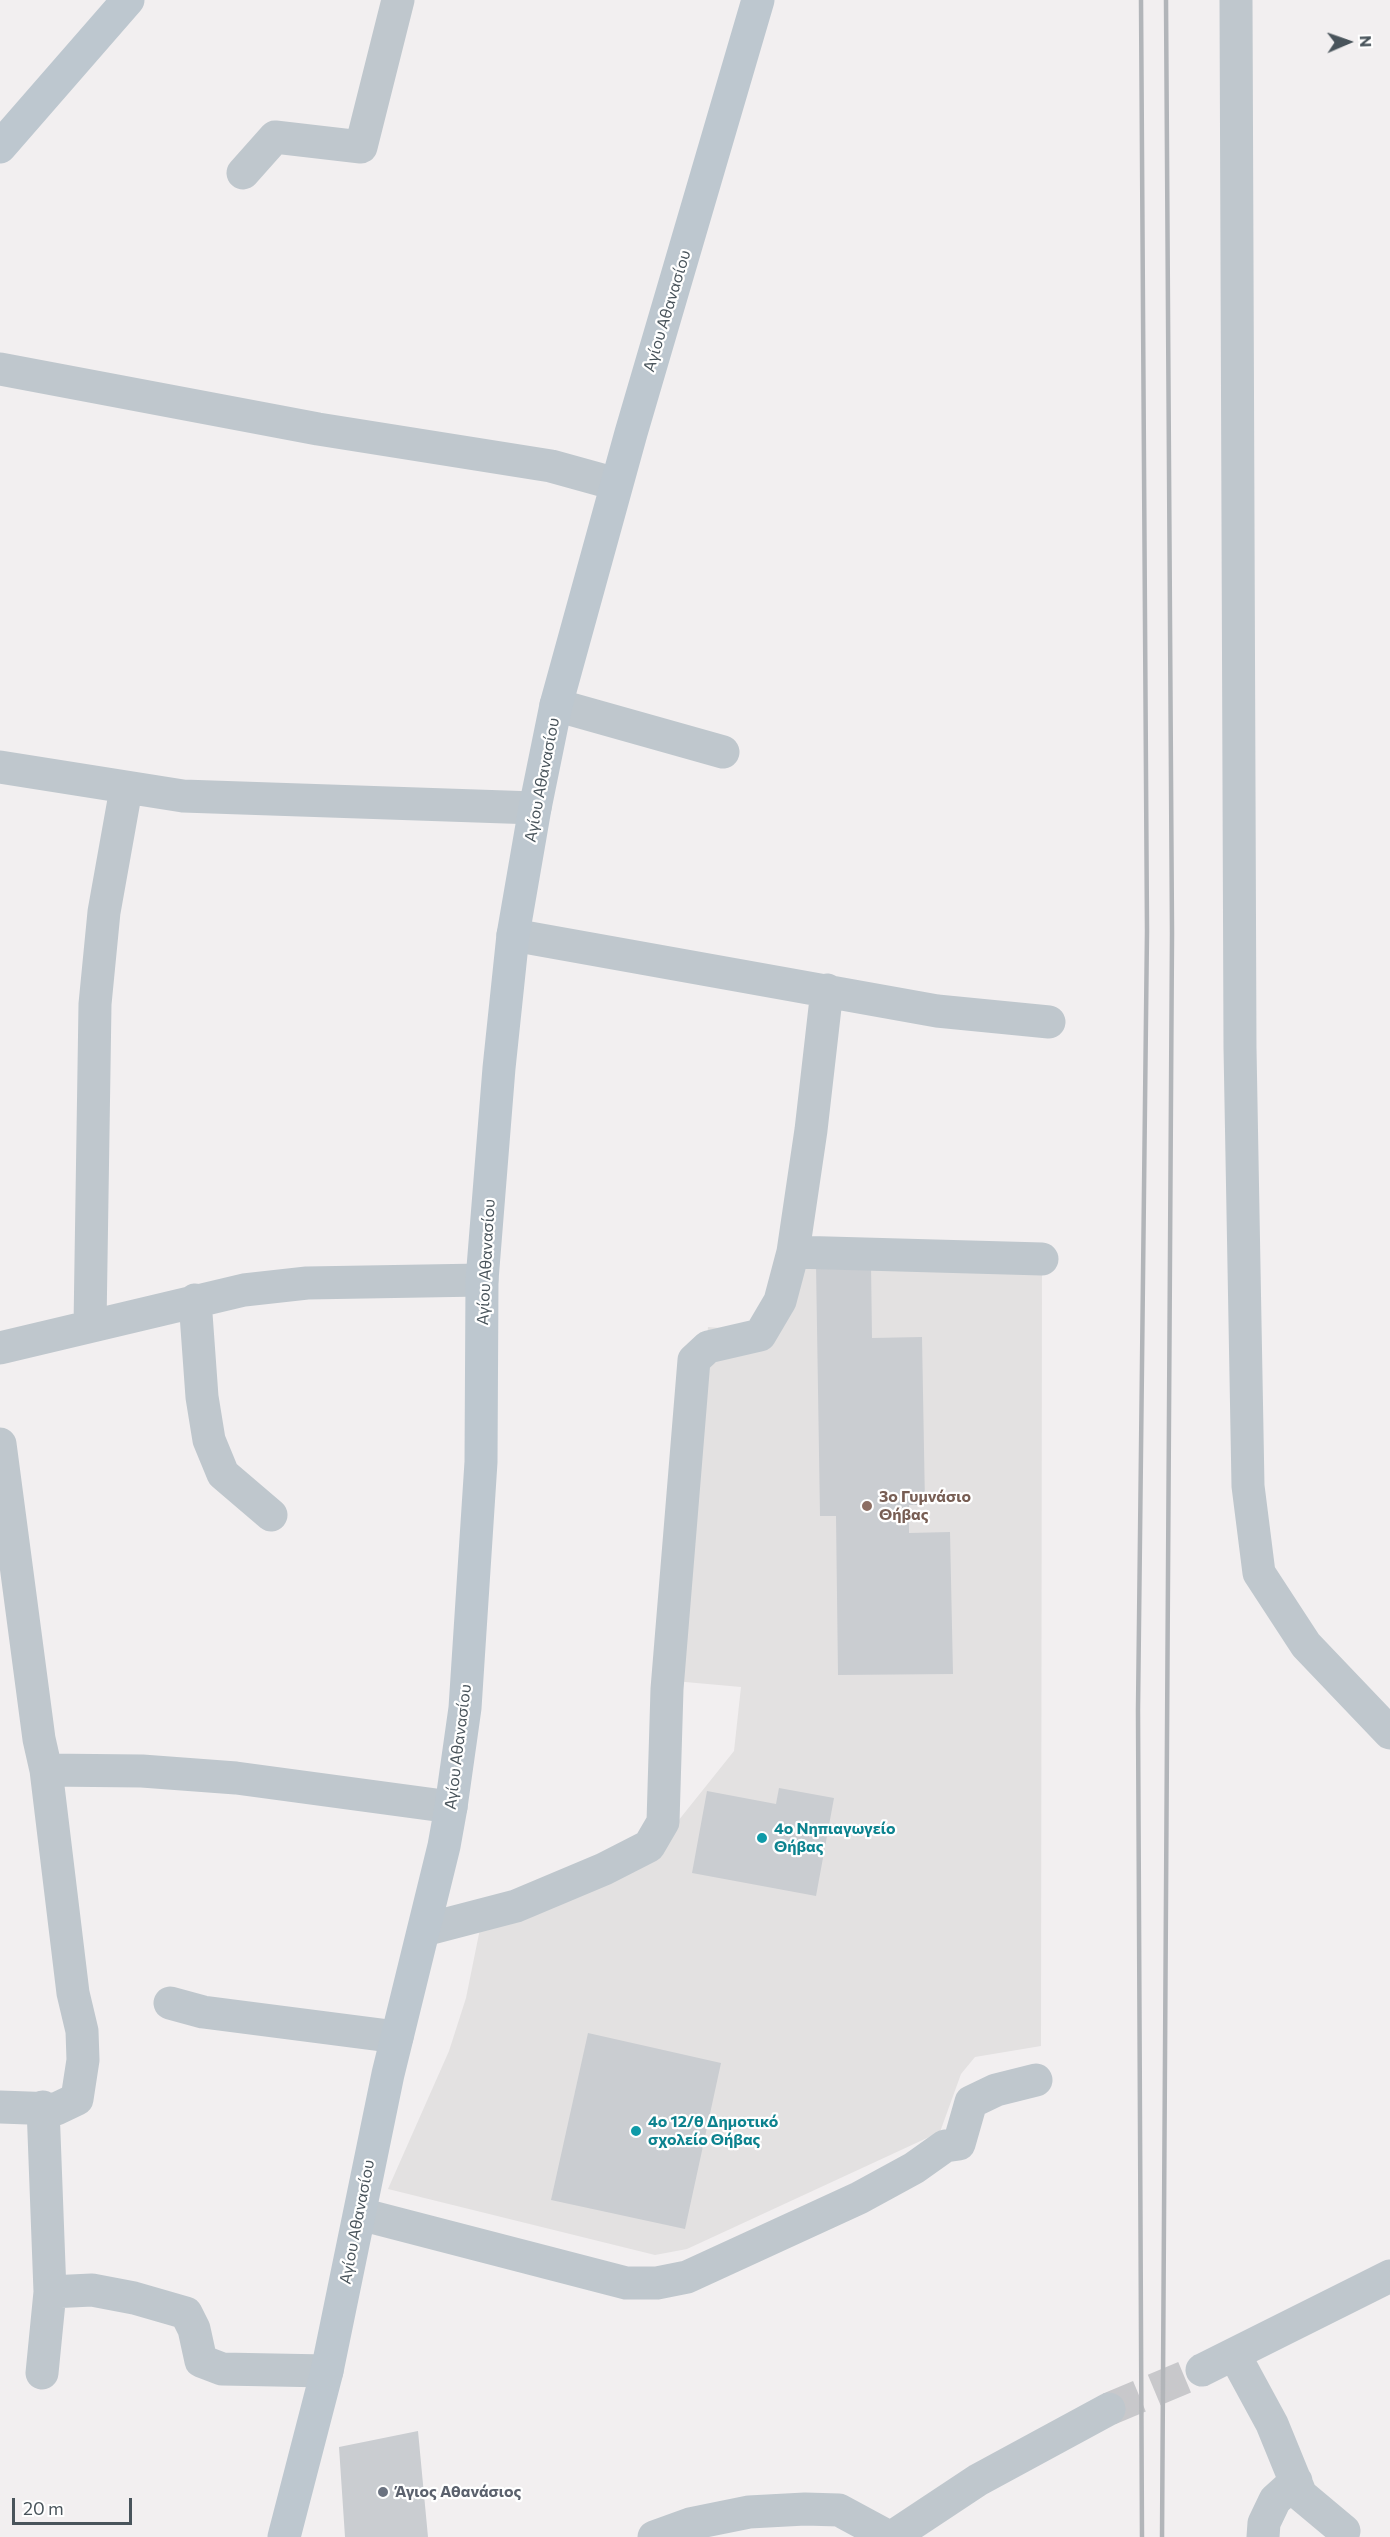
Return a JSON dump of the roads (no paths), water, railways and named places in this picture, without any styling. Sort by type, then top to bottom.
[{"type":"main road","points":[[0,147],[128,0]]},
{"type":"main road","name":"Αγίου Αθανασίου","points":[[284,2537],[327,2371],[397,2037],[424,1930],[451,1807],[465,1708],[481,1462],[482,1280],[513,935],[535,808],[556,705],[616,484],[758,0]]},
{"type":"street","points":[[243,173],[275,137],[361,147],[398,0]]},
{"type":"street","points":[[1236,0],[1240,1048],[1248,1486],[1258,1573],[1306,1645],[1390,1732]]},
{"type":"street","points":[[0,369],[318,429],[551,466],[616,484]]},
{"type":"street","points":[[556,705],[723,752]]},
{"type":"street","points":[[0,768],[183,796],[535,808]]},
{"type":"street","points":[[90,1325],[95,1004],[104,912],[126,789]]},
{"type":"street","points":[[513,935],[937,1011],[1049,1022]]},
{"type":"street","points":[[424,1930],[516,1906],[604,1869],[650,1846],[663,1822],[667,1689],[693,1360],[708,1347],[760,1335],[780,1301],[793,1252],[811,1130],[827,990]]},
{"type":"street","points":[[793,1252],[1042,1259]]},
{"type":"street","points":[[0,1348],[244,1290],[307,1283],[482,1280]]},
{"type":"street","points":[[195,1300],[202,1397],[209,1440],[223,1474],[272,1515]]},
{"type":"street","points":[[0,1444],[39,1739],[46,1770],[73,1993],[82,2031],[83,2060],[81,2085],[77,2099],[56,2109],[0,2107]]},
{"type":"street","points":[[46,1770],[142,1771],[236,1778],[451,1807]]},
{"type":"street","points":[[170,2003],[202,2012],[397,2037]]},
{"type":"street","points":[[360,2214],[626,2283],[657,2283],[687,2277],[859,2198],[914,2168],[945,2146],[958,2144],[971,2102],[996,2090],[1036,2080]]},
{"type":"street","points":[[42,2373],[50,2292],[43,2107]]},
{"type":"street","points":[[1202,2370],[1390,2276]]},
{"type":"street","points":[[50,2292],[92,2290],[134,2298],[186,2313],[194,2329],[201,2361],[222,2369],[327,2371]]},
{"type":"street","points":[[1234,2354],[1272,2424],[1301,2495],[1344,2531]]},
{"type":"street","points":[[654,2537],[690,2524],[749,2512],[805,2509],[838,2510],[890,2537],[978,2480],[1108,2409]]},
{"type":"street","points":[[1263,2537],[1264,2523],[1275,2500],[1296,2481]]},
{"type":"tunnel","points":[[1109,2409],[1202,2370]]},
{"type":"railway","points":[[1141,0],[1147,931],[1138,1710],[1142,2537]]},
{"type":"railway","points":[[1162,2537],[1172,933],[1166,0]]},
{"type":"place","name":"3ο Γυμνάσιο Θήβας","points":[[867,1506]]},
{"type":"place","name":"4ο Νηπιαγωγείο Θήβας","points":[[762,1838]]},
{"type":"place","name":"4ο 12/θ Δημοτικό σχολείο Θήβας","points":[[636,2131]]},
{"type":"place","name":"Άγιος Αθανάσιος","points":[[383,2492]]}]
